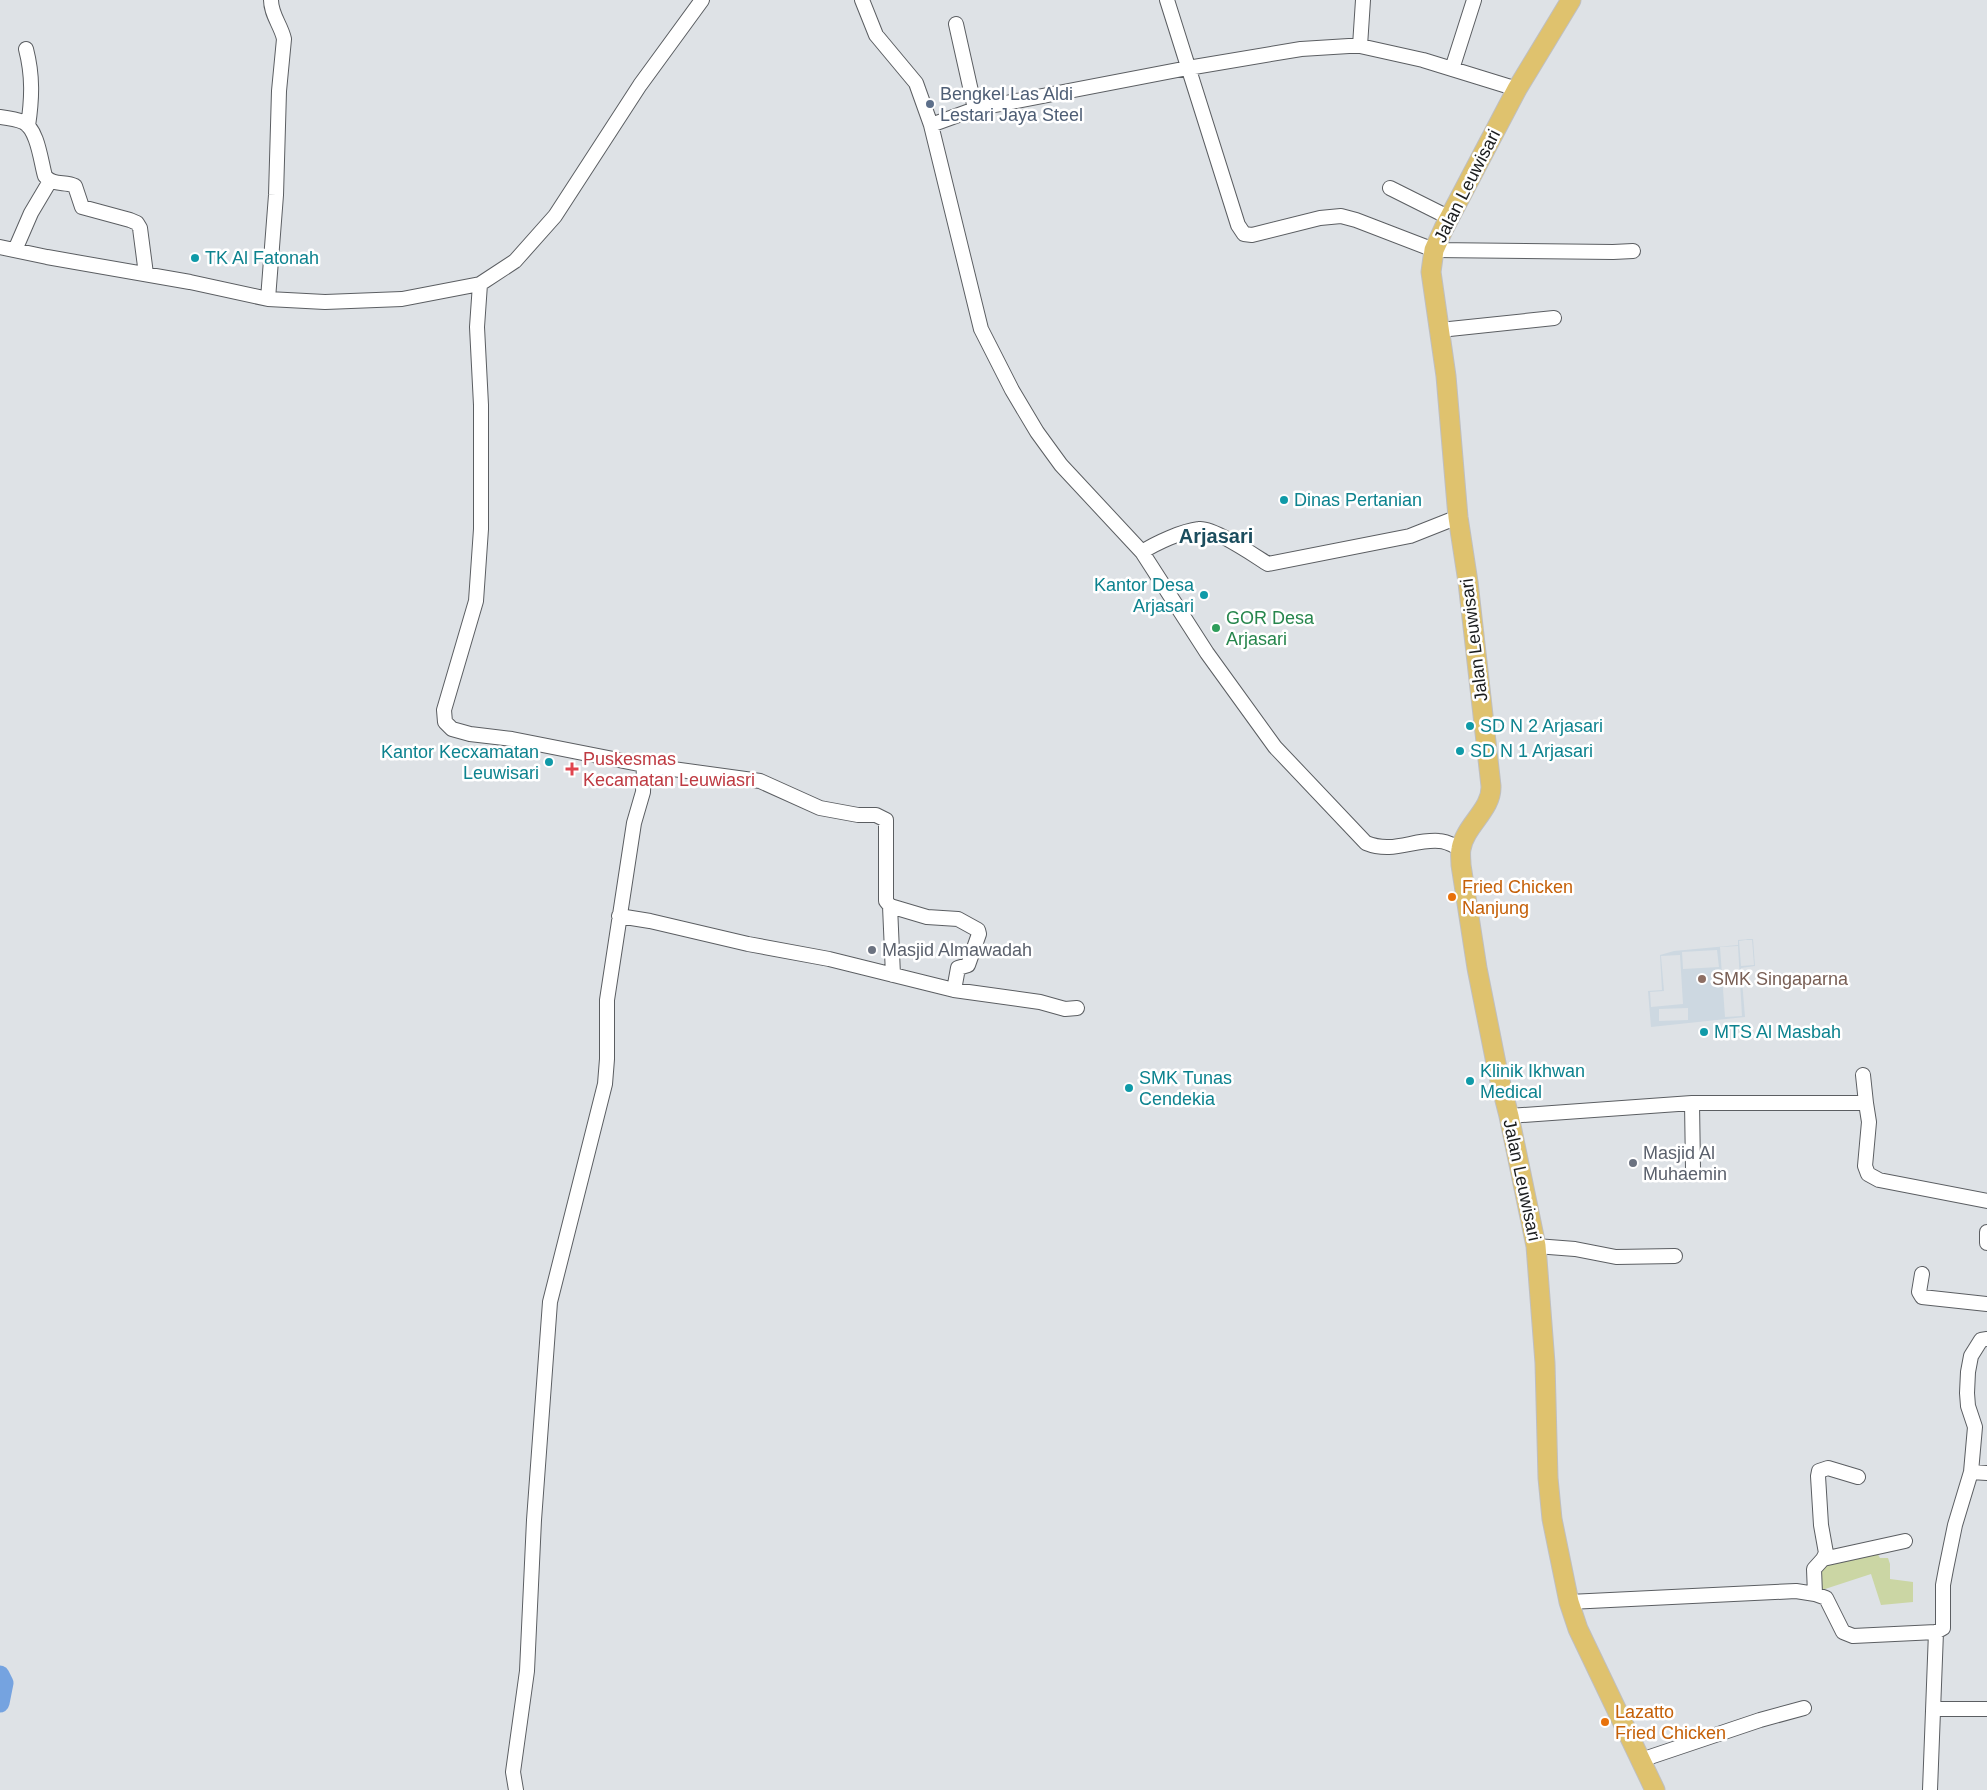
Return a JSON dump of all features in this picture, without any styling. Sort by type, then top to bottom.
[{"type":"main road","name":"Jalan Leuwisari","points":[[1571,0],[1517,89],[1450,218],[1434,250],[1431,272],[1446,376],[1458,517],[1468,582],[1491,795],[1465,838],[1461,849],[1461,865],[1498,1074],[1509,1116],[1536,1246],[1545,1363],[1548,1478],[1552,1519],[1568,1602],[1578,1629],[1655,1790]]},
{"type":"street","points":[[268,299],[276,195],[279,91],[284,39],[283,32],[273,12],[271,0]]},
{"type":"street","points":[[0,247],[268,299],[325,302],[402,299],[480,284],[515,261],[556,216],[640,85],[702,0]]},
{"type":"street","points":[[862,0],[876,35],[916,83],[931,125],[981,329],[992,354],[1012,390],[1051,453],[1142,552],[1207,653],[1275,747],[1366,843],[1384,848],[1439,841],[1461,849]]},
{"type":"street","points":[[1167,0],[1238,225],[1244,234],[1252,235],[1320,218],[1340,216],[1356,220],[1434,250],[1632,251]]},
{"type":"street","points":[[1360,46],[1363,0]]},
{"type":"street","points":[[1452,69],[1474,0]]},
{"type":"street","points":[[956,24],[975,110]]},
{"type":"street","points":[[931,125],[975,110],[1188,68],[1301,49],[1360,46],[1423,60],[1517,89]]},
{"type":"street","points":[[26,49],[31,68],[32,85],[28,126]]},
{"type":"street","points":[[0,117],[22,122],[28,126],[40,150],[44,173],[50,181],[75,186],[79,202],[84,208],[136,223],[140,228],[146,274]]},
{"type":"street","points":[[15,250],[31,213],[50,181]]},
{"type":"street","points":[[1390,188],[1450,218]]},
{"type":"street","points":[[480,284],[477,327],[481,404],[481,529],[476,601],[444,710],[445,722],[452,729],[470,734],[512,739],[644,765],[760,781],[820,808],[858,816],[876,816],[886,820],[886,901],[890,906],[927,917],[958,919],[978,930],[979,934],[971,960],[968,965],[958,968],[954,990]]},
{"type":"street","points":[[1440,330],[1554,318]]},
{"type":"street","points":[[1142,552],[1158,542],[1200,528],[1219,535],[1268,564],[1402,538],[1458,517]]},
{"type":"street","points":[[516,1790],[513,1772],[527,1671],[534,1520],[550,1302],[604,1084],[607,1059],[607,1000],[634,823],[643,792],[644,765]]},
{"type":"street","points":[[890,906],[893,975]]},
{"type":"street","points":[[620,916],[650,921],[748,944],[829,959],[954,990],[1040,1002],[1065,1010],[1076,1008]]},
{"type":"street","points":[[1863,1075],[1869,1122],[1865,1166],[1868,1174],[1879,1180],[1987,1201]]},
{"type":"street","points":[[1509,1116],[1692,1103],[1866,1103]]},
{"type":"street","points":[[1692,1103],[1693,1168]]},
{"type":"street","points":[[1987,1232],[1987,1243]]},
{"type":"street","points":[[1536,1246],[1575,1249],[1616,1257],[1675,1256]]},
{"type":"street","points":[[1922,1274],[1919,1292],[1922,1297],[1987,1304]]},
{"type":"street","points":[[1568,1602],[1796,1591],[1826,1598],[1843,1632],[1853,1636],[1940,1631],[1943,1628],[1943,1585],[1946,1569],[1955,1526],[1971,1472],[1975,1427],[1968,1406],[1968,1372],[1971,1356],[1975,1348],[1981,1340],[1987,1339]]},
{"type":"street","points":[[1815,1594],[1814,1569],[1823,1559],[1826,1549],[1821,1525],[1819,1471],[1828,1468],[1858,1477]]},
{"type":"street","points":[[1971,1472],[1987,1473]]},
{"type":"street","points":[[1823,1559],[1905,1541]]},
{"type":"street","points":[[1930,1790],[1936,1632]]},
{"type":"street","points":[[1641,1760],[1760,1720],[1804,1708]]},
{"type":"street","points":[[1934,1709],[1987,1709]]},
{"type":"shaded area","name":"SMK Singaparna","points":[[1751,939],[1739,941],[1741,966],[1754,965],[1752,939],[1755,966],[1741,968],[1745,1017],[1651,1027],[1648,991],[1662,990],[1660,955],[1674,951],[1738,945],[1738,940]],"holes":[[[1738,946],[1742,1016],[1725,1017],[1720,947]],[[1717,950],[1719,967],[1683,969],[1682,952]],[[1680,955],[1683,1004],[1651,1007],[1650,992],[1664,991],[1661,956]],[[1688,1008],[1688,1020],[1659,1021],[1659,1009]]]},
{"type":"green space","points":[[1875,1549],[1880,1558],[1888,1558],[1890,1579],[1913,1582],[1913,1602],[1881,1605],[1871,1574],[1822,1590],[1819,1587],[1819,1568]]},
{"type":"waterway","points":[[0,1675],[4,1683],[0,1703]]},
{"type":"place","name":"Bengkel Las Aldi Lestari Jaya Steel","points":[[930,104]]},
{"type":"place","name":"TK Al Fatonah","points":[[195,258]]},
{"type":"place","name":"Dinas Pertanian","points":[[1284,500]]},
{"type":"place","name":"Kantor Desa Arjasari","points":[[1204,595]]},
{"type":"place","name":"GOR Desa Arjasari","points":[[1216,628]]},
{"type":"place","name":"SD N 2 Arjasari","points":[[1470,726]]},
{"type":"place","name":"SD N 1 Arjasari","points":[[1460,751]]},
{"type":"place","name":"Kantor Kecxamatan Leuwisari","points":[[549,762]]},
{"type":"place","name":"Puskesmas Kecamatan Leuwiasri","points":[[572,769]]},
{"type":"place","name":"Fried Chicken Nanjung","points":[[1452,897]]},
{"type":"place","name":"Masjid Almawadah","points":[[872,950]]},
{"type":"place","name":"SMK Singaparna","points":[[1702,979]]},
{"type":"place","name":"MTS Al Masbah","points":[[1704,1032]]},
{"type":"place","name":"Klinik Ikhwan Medical","points":[[1470,1081]]},
{"type":"place","name":"SMK Tunas Cendekia","points":[[1129,1088]]},
{"type":"place","name":"Masjid Al Muhaemin","points":[[1633,1163]]},
{"type":"place","name":"Lazatto Fried Chicken","points":[[1605,1722]]},
{"type":"district","name":"Arjasari","points":[[1216,536]]}]
